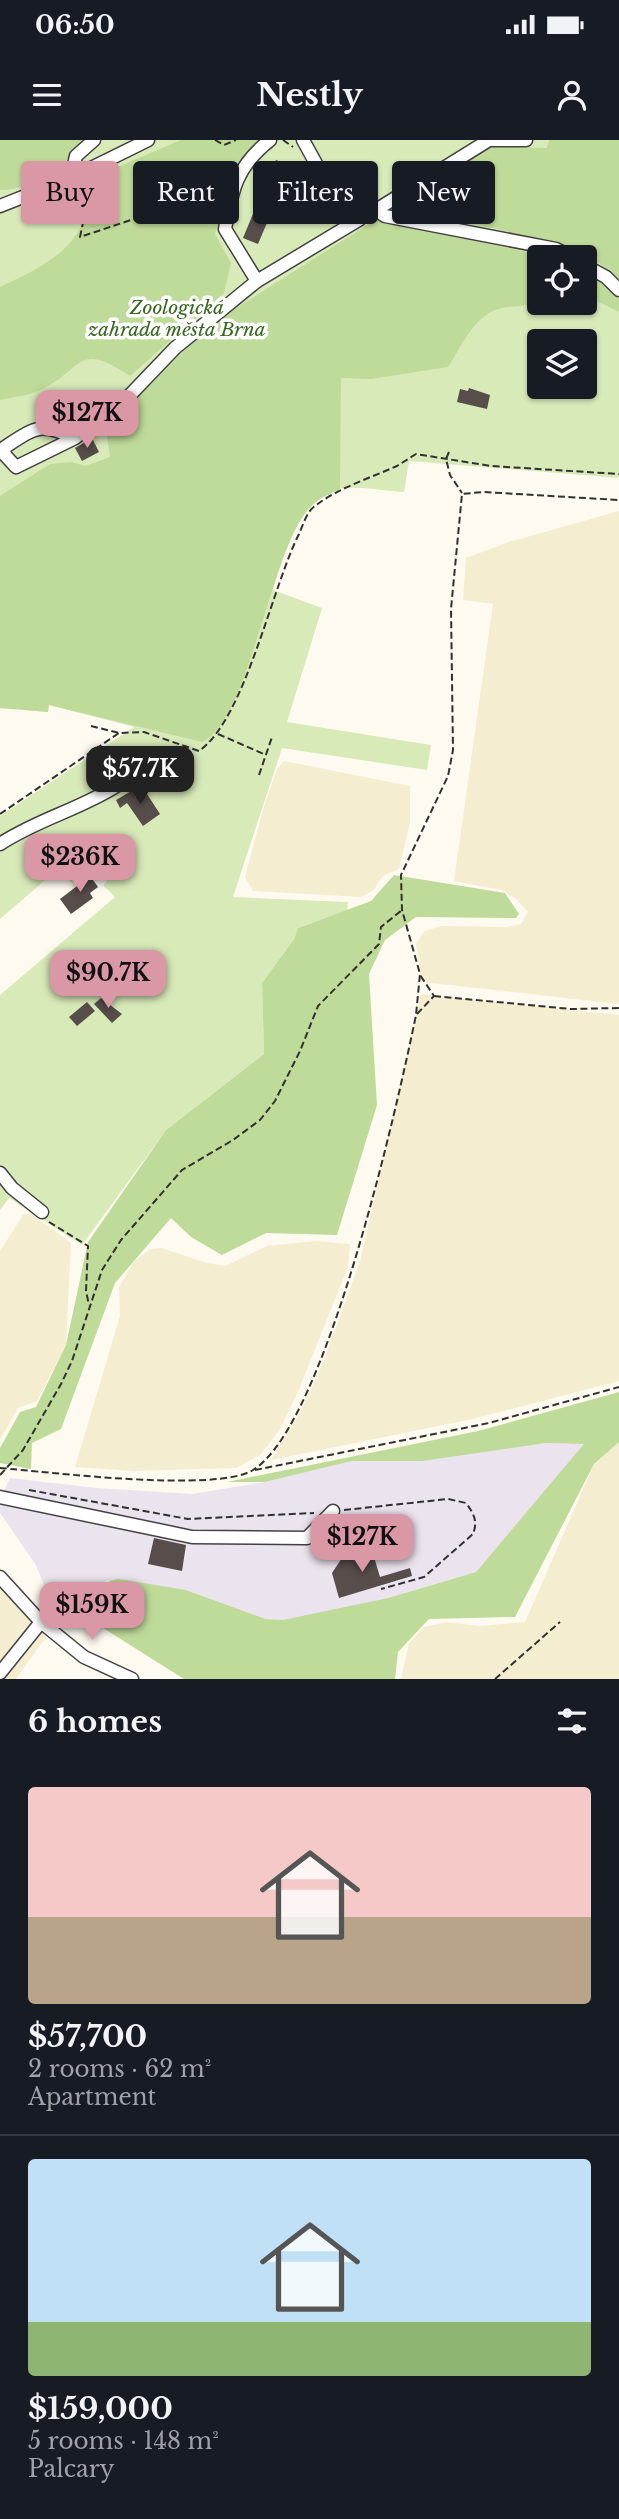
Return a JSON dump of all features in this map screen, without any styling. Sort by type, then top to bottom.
[{"type":"street","points":[[75,161],[76,156],[94,140]]},
{"type":"street","points":[[105,161],[148,140]]},
{"type":"street","points":[[239,176],[248,157],[270,140]]},
{"type":"street","points":[[303,140],[315,161]]},
{"type":"street","points":[[456,161],[491,140],[526,140]]},
{"type":"street","points":[[0,206],[21,197]]},
{"type":"street","points":[[226,224],[225,229],[257,281]]},
{"type":"street","points":[[75,438],[53,428],[37,427],[5,447],[4,454],[16,467],[75,438],[130,395],[175,348],[257,281],[352,224]]},
{"type":"street","points":[[432,224],[540,245]]},
{"type":"street","points":[[597,272],[619,290]]},
{"type":"street","points":[[0,844],[52,815],[89,804],[118,785]]},
{"type":"street","points":[[0,1173],[12,1188],[41,1212]]},
{"type":"street","points":[[0,1497],[192,1537],[307,1538],[333,1511]]},
{"type":"street","points":[[0,1577],[41,1622],[84,1657],[132,1679]]},
{"type":"street","points":[[0,1673],[41,1622]]},
{"type":"path","points":[[215,140],[224,145],[236,140]]},
{"type":"path","points":[[83,224],[80,237],[119,224]]},
{"type":"path","points":[[434,996],[420,974],[402,910],[401,875],[449,776],[453,750],[451,609],[462,494],[450,475],[446,459],[449,452]]},
{"type":"path","points":[[91,726],[119,733],[144,732],[199,751],[217,734],[227,719],[266,626],[288,555],[312,507],[416,454],[491,466],[619,474]]},
{"type":"path","points":[[462,494],[483,492],[619,500]]},
{"type":"path","points":[[0,814],[119,733]]},
{"type":"path","points":[[217,734],[266,755]]},
{"type":"path","points":[[259,775],[272,737]]},
{"type":"path","points":[[0,1475],[23,1450],[61,1384],[72,1361],[102,1270],[121,1240],[182,1170],[233,1140],[260,1120],[275,1101],[300,1051],[318,1006],[379,944],[381,927],[402,910]]},
{"type":"path","points":[[254,1470],[282,1436],[302,1402],[354,1267],[416,1015],[420,974]]},
{"type":"path","points":[[434,996],[571,1009],[619,1008]]},
{"type":"path","points":[[416,1015],[434,996]]},
{"type":"path","points":[[41,1212],[40,1216],[88,1246],[86,1291],[91,1305]]},
{"type":"path","points":[[0,1468],[156,1479],[235,1478],[254,1470],[489,1423],[619,1387]]},
{"type":"path","points":[[21,1488],[188,1519],[333,1511],[448,1499],[466,1503],[474,1515],[476,1525],[473,1534],[424,1577],[381,1589]]},
{"type":"path","points":[[495,1679],[561,1622]]},
{"type":"shaded area","points":[[619,511],[619,1004],[422,982],[416,944],[424,931],[442,926],[507,927],[521,924],[528,912],[516,899],[501,890],[454,881],[493,604],[463,600],[466,558],[509,542]]},
{"type":"shaded area","points":[[284,761],[410,786],[410,822],[399,869],[383,876],[373,891],[361,897],[253,891],[245,877],[263,809],[277,769]]},
{"type":"shaded area","points":[[421,994],[619,1015],[619,1381],[473,1419],[271,1460],[300,1412],[323,1363],[360,1261]]},
{"type":"shaded area","points":[[30,1213],[71,1243],[66,1345],[37,1401],[18,1408],[0,1440],[0,1251],[23,1215]]},
{"type":"shaded area","points":[[316,1241],[350,1244],[348,1267],[297,1394],[279,1431],[260,1455],[236,1468],[134,1471],[75,1467],[120,1316],[119,1287],[134,1261],[151,1249],[161,1248],[225,1266],[267,1246]]},
{"type":"shaded area","points":[[619,1442],[619,1679],[401,1679],[409,1643],[424,1627],[447,1622],[479,1626],[525,1622],[594,1464]]},
{"type":"shaded area","points":[[546,1443],[585,1444],[476,1572],[388,1598],[291,1621],[266,1619],[186,1590],[108,1580],[74,1603],[65,1604],[45,1588],[36,1565],[0,1513],[0,1499],[10,1478],[97,1488],[192,1494],[265,1482],[352,1461]]},
{"type":"shaded area","points":[[0,1589],[46,1637],[16,1679],[0,1679]]},
{"type":"green space","name":"Zoologická zahrada města Brna","points":[[0,140],[619,140],[619,478],[409,461],[404,492],[339,489],[325,495],[303,517],[288,545],[273,590],[322,608],[287,722],[431,745],[427,770],[282,748],[233,897],[348,902],[347,910],[298,928],[294,939],[262,983],[264,1054],[166,1130],[82,1245],[9,1198],[0,1210],[0,995],[115,897],[103,885],[107,881],[90,865],[72,883],[58,869],[0,919],[0,816],[134,727],[49,705],[48,712],[0,708]]},
{"type":"green space","points":[[0,140],[91,140],[65,161],[21,161],[21,186],[0,190]]},
{"type":"green space","name":"Zoologická zahrada města Brna","points":[[181,140],[262,140],[239,166],[239,161],[133,161],[133,224],[218,224],[215,234],[231,263],[224,293],[130,376],[112,365],[89,359],[38,391],[0,400],[0,287],[61,252],[82,224],[119,224],[119,166]]},
{"type":"green space","points":[[549,140],[619,140],[619,312],[597,301],[597,278],[604,281],[601,264],[597,262],[597,245],[563,245],[475,224],[495,224],[495,161],[469,161],[493,147],[547,148]]},
{"type":"green space","points":[[378,221],[527,252],[527,305],[502,308],[484,316],[470,331],[448,367],[371,379],[341,378],[340,489],[312,505],[295,531],[282,561],[233,704],[218,728],[202,742],[49,705],[48,712],[0,708],[0,496],[50,464],[71,462],[85,466],[110,457],[106,429],[211,324],[369,224],[378,224]]},
{"type":"green space","points":[[394,875],[505,893],[519,914],[516,918],[416,917],[385,940],[369,974],[377,1105],[337,1235],[266,1233],[222,1255],[191,1237],[171,1218],[115,1283],[61,1429],[32,1443],[31,1469],[0,1463],[0,1448],[20,1412],[36,1407],[66,1345],[88,1242],[166,1130],[264,1054],[262,983],[294,939],[298,928],[371,901]]},
{"type":"green space","points":[[619,1392],[619,1442],[594,1464],[515,1617],[429,1619],[398,1652],[395,1679],[184,1679],[65,1604],[79,1600],[105,1583],[119,1579],[186,1590],[266,1619],[283,1620],[388,1598],[476,1572],[584,1444],[546,1443],[422,1461],[352,1461],[265,1482],[227,1482],[478,1431]]},
{"type":"building","points":[[253,214],[253,224],[266,224],[258,244],[243,238]]},
{"type":"building","points":[[469,388],[490,395],[487,409],[457,402],[460,389],[468,391]]},
{"type":"building","points":[[92,438],[99,452],[82,461],[75,448]]},
{"type":"building","points":[[138,787],[141,792],[134,798],[145,791],[160,814],[143,826],[127,803],[120,808],[116,800]]},
{"type":"building","points":[[88,873],[98,887],[90,893],[93,898],[71,914],[60,899],[81,883],[79,880]]},
{"type":"building","points":[[101,998],[122,1014],[112,1023],[94,1004]]},
{"type":"building","points":[[87,1002],[95,1011],[77,1026],[69,1017]]},
{"type":"building","points":[[154,1538],[186,1545],[182,1571],[148,1564]]},
{"type":"building","points":[[371,1547],[380,1577],[410,1568],[412,1576],[339,1598],[332,1573],[344,1555]]}]
